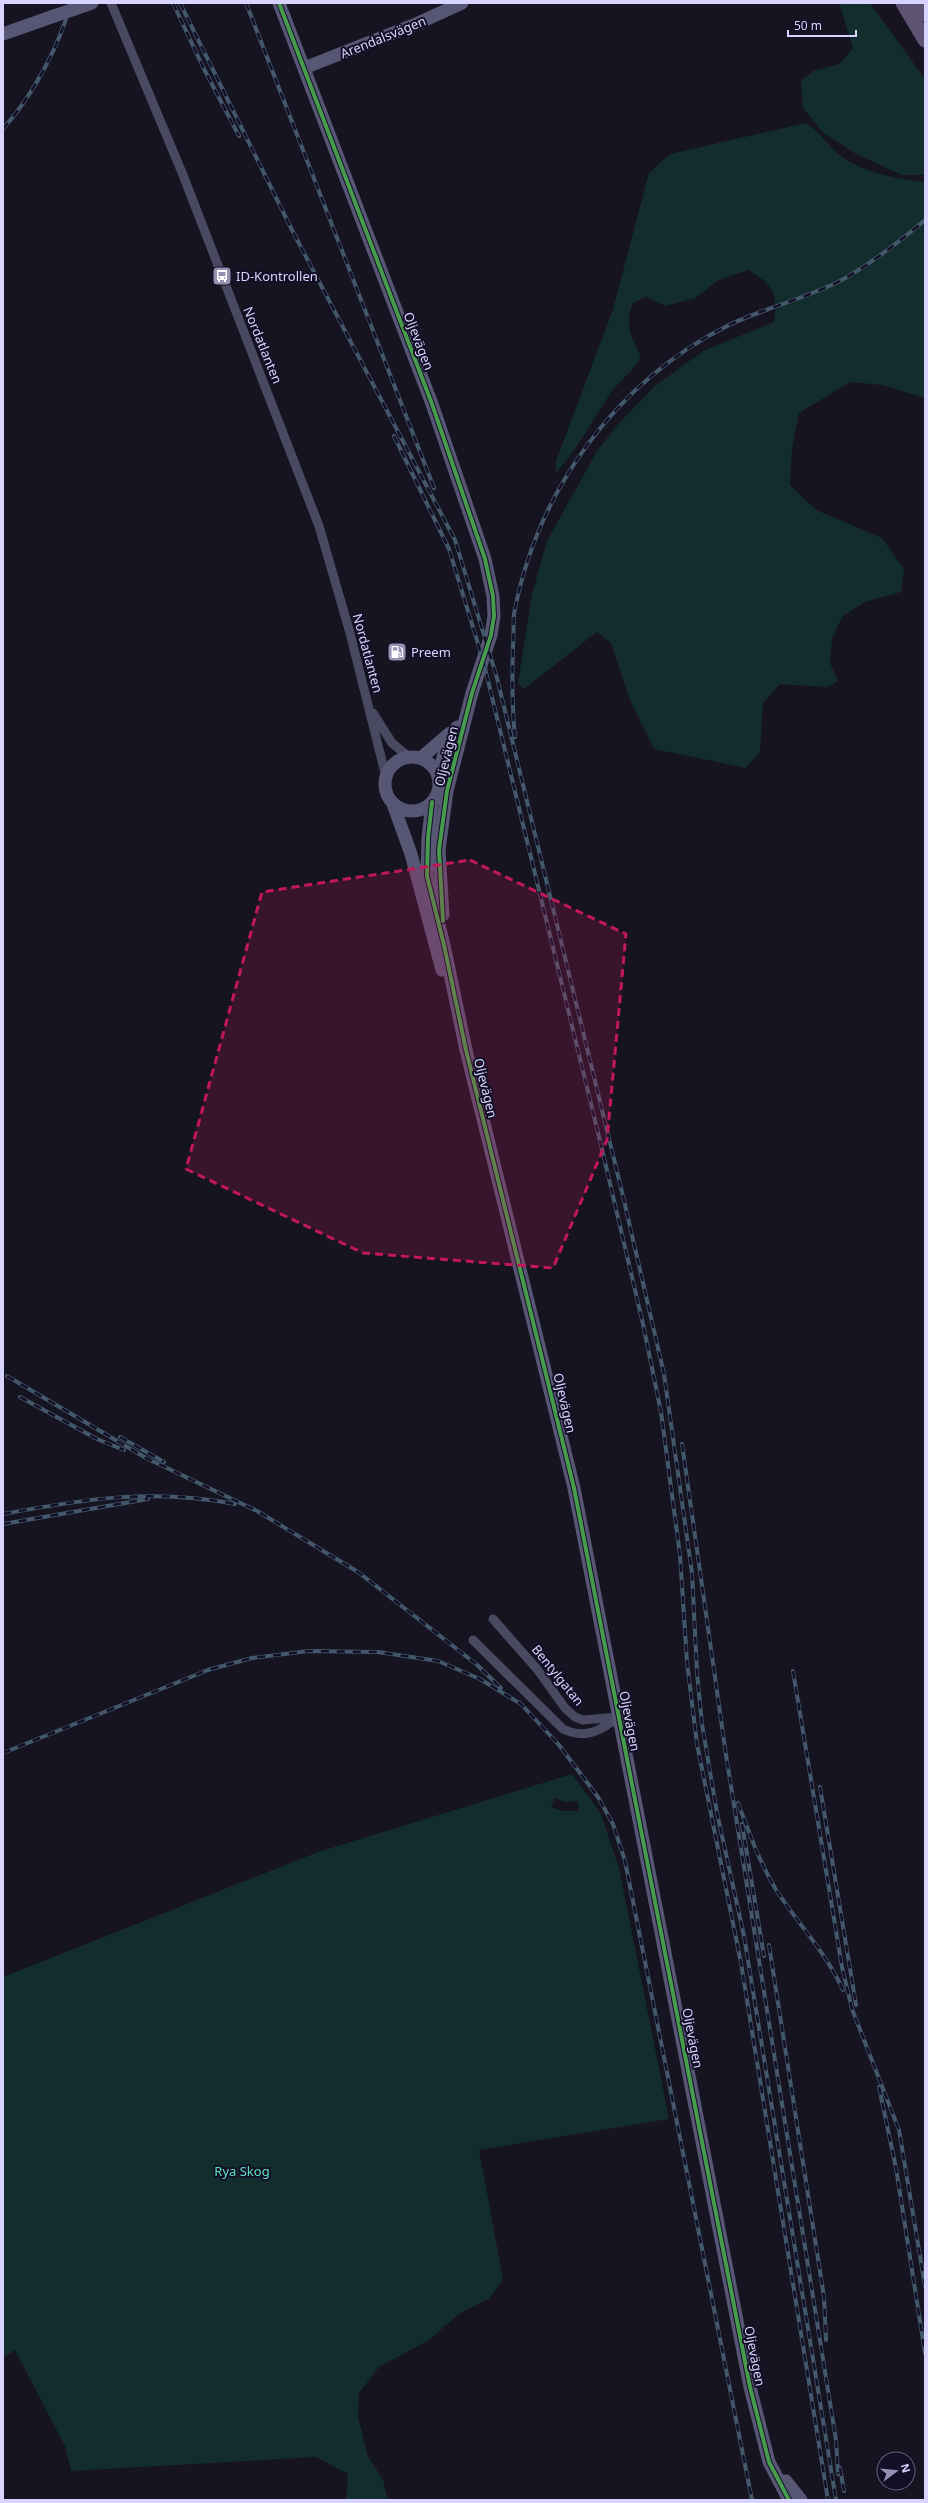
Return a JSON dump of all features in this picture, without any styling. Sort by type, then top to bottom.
[{"type":"main road","points":[[903,3],[925,40]]},
{"type":"main road","points":[[919,3],[925,14]]},
{"type":"street","points":[[3,34],[92,3]]},
{"type":"street","name":"Nordatlanten","points":[[112,3],[183,175],[318,526],[368,705],[386,777]]},
{"type":"street","name":"Oljevägen","points":[[279,3],[432,404],[485,559],[493,596],[494,616],[472,693],[447,791],[439,850],[444,945]]},
{"type":"street","name":"Arendalsvägen","points":[[304,68],[409,27],[462,3]]},
{"type":"street","name":"Oljevägen","points":[[393,804],[401,809],[415,811],[424,808],[432,802],[438,792],[443,756],[472,693]]},
{"type":"street","name":"Nordatlanten","points":[[368,705],[382,730],[392,743],[415,758]]},
{"type":"street","name":"Oljevägen","points":[[460,721],[446,738],[415,758],[393,764],[386,777],[385,789],[393,804],[411,854],[435,946],[466,1050]]},
{"type":"street","name":"Oljevägen","points":[[415,758],[433,766],[439,779]]},
{"type":"street","name":"Oljevägen","points":[[432,802],[428,838],[427,876],[444,945],[466,1050],[574,1488],[750,2387],[769,2462],[789,2500]]},
{"type":"street","name":"Bentylgatan","points":[[493,1619],[537,1669],[565,1708],[575,1717],[583,1720],[619,1717]]},
{"type":"street","points":[[473,1640],[556,1723],[568,1731],[584,1734],[600,1731],[619,1717]]},
{"type":"street","name":"Oljevägen","points":[[735,2306],[749,2352],[775,2454],[788,2485],[801,2500]]},
{"type":"highlighted area","points":[[470,860],[626,934],[607,1140],[553,1268],[363,1253],[186,1169],[262,892]]},
{"type":"green space","points":[[839,3],[870,3],[925,79],[925,175],[902,175],[856,154],[823,133],[803,108],[801,81],[813,71],[839,64],[853,48]]},
{"type":"green space","points":[[806,123],[816,131],[837,153],[851,163],[882,174],[925,182],[925,398],[882,385],[850,382],[799,413],[792,448],[790,485],[816,510],[882,538],[904,569],[901,592],[865,602],[842,617],[832,639],[830,663],[838,681],[827,687],[780,684],[763,703],[760,752],[746,768],[654,749],[630,700],[611,643],[597,632],[524,689],[518,683],[532,594],[547,541],[597,451],[619,423],[655,386],[703,351],[774,322],[775,304],[769,285],[748,270],[718,280],[696,298],[665,306],[646,297],[633,303],[630,311],[629,324],[632,336],[641,357],[610,394],[578,445],[556,473],[556,461],[613,309],[649,173],[670,154]]},
{"type":"green space","name":"Rya Skog","points":[[572,1774],[600,1812],[619,1868],[669,2119],[479,2150],[503,2279],[489,2299],[460,2313],[429,2340],[379,2367],[359,2393],[358,2417],[368,2456],[383,2480],[388,2500],[346,2500],[348,2474],[316,2457],[71,2471],[65,2446],[15,2350],[3,2358],[3,1977],[318,1852]],"holes":[[[555,1798],[565,1802],[578,1801],[579,1811],[564,1811],[551,1807]]]},
{"type":"railway","points":[[3,129],[25,101],[44,70],[60,36],[71,3]]},
{"type":"railway","points":[[173,3],[203,67],[239,136]]},
{"type":"railway","points":[[180,3],[293,232],[455,540],[497,678],[622,1192],[664,1374],[692,1573],[697,1673],[702,1724],[717,1813],[744,1936],[836,2500]]},
{"type":"railway","points":[[246,3],[434,488]]},
{"type":"railway","points":[[515,737],[512,692],[514,614],[525,569],[541,525],[562,483],[588,444],[617,409],[651,376],[688,348],[729,325],[756,313],[813,293],[840,281],[884,252],[925,220]]},
{"type":"railway","points":[[394,436],[449,549],[483,660],[643,1324],[661,1412],[680,1555],[687,1662],[697,1744],[741,1963],[828,2500]]},
{"type":"railway","points":[[7,1376],[146,1458],[257,1511],[358,1572],[476,1664],[501,1688]]},
{"type":"railway","points":[[20,1397],[97,1439],[124,1450]]},
{"type":"railway","points":[[120,1437],[164,1462]]},
{"type":"railway","points":[[682,1444],[726,1755],[836,2440],[838,2474]]},
{"type":"railway","points":[[3,1514],[62,1504],[119,1497],[175,1497],[205,1499],[235,1504]]},
{"type":"railway","points":[[3,1524],[148,1499]]},
{"type":"railway","points":[[3,1753],[208,1670],[252,1658],[309,1651],[378,1652],[438,1661],[480,1679],[521,1704],[559,1745],[598,1797],[613,1824],[625,1861],[752,2500]]},
{"type":"railway","points":[[793,1671],[842,1967],[852,2009],[899,2130],[925,2286]]},
{"type":"railway","points":[[820,1787],[856,2005]]},
{"type":"railway","points":[[738,1803],[750,1836],[769,1878],[820,1950],[843,1990]]},
{"type":"railway","points":[[742,1824],[764,1956]]},
{"type":"railway","points":[[769,1945],[824,2297],[826,2340]]},
{"type":"railway","points":[[879,2087],[896,2168],[925,2353]]},
{"type":"railway","points":[[840,2468],[844,2491]]},
{"type":"cycle path","points":[[279,3],[432,404],[485,559],[493,596],[494,616],[491,635],[472,693],[447,791],[439,850],[443,921]]},
{"type":"cycle path","points":[[432,802],[428,838],[427,876],[444,945],[466,1050],[574,1488],[750,2387],[769,2462],[789,2500]]},
{"type":"place","name":"ID-Kontrollen","points":[[222,276]]},
{"type":"place","name":"Preem","points":[[397,652]]}]
